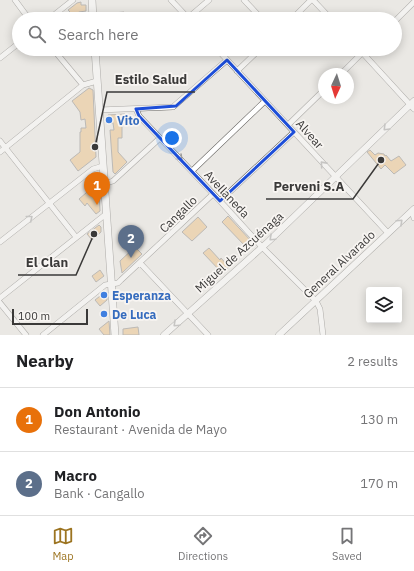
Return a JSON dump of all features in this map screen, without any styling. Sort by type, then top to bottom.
[{"type":"main road","points":[[92,0],[93,12]]},
{"type":"main road","points":[[95,56],[111,284],[116,335]]},
{"type":"street","points":[[15,0],[24,12]]},
{"type":"street","points":[[58,12],[73,0]]},
{"type":"street","points":[[171,0],[183,12]]},
{"type":"street","points":[[196,12],[209,0]]},
{"type":"street","points":[[244,0],[255,12]]},
{"type":"street","points":[[299,12],[312,0],[324,12]]},
{"type":"street","points":[[402,14],[414,2]]},
{"type":"street","points":[[0,58],[12,49]]},
{"type":"street","points":[[59,56],[82,85]]},
{"type":"street","name":"Alvear","points":[[223,56],[388,233]]},
{"type":"street","points":[[237,71],[253,56]]},
{"type":"street","points":[[346,68],[358,56]]},
{"type":"street","points":[[368,56],[413,105]]},
{"type":"street","points":[[99,110],[170,108],[176,106],[227,60]]},
{"type":"street","points":[[0,152],[82,85],[97,81]]},
{"type":"street","points":[[288,125],[318,96]]},
{"type":"street","points":[[192,171],[265,101]]},
{"type":"street","name":"Miguel de Azcuénaga","points":[[164,335],[262,247],[413,105]]},
{"type":"street","name":"Avellaneda","points":[[136,108],[139,116],[262,247],[316,301],[320,309],[323,335]]},
{"type":"street","points":[[220,201],[294,132]]},
{"type":"street","points":[[104,184],[113,181],[160,138]]},
{"type":"street","points":[[0,141],[76,237]]},
{"type":"street","points":[[0,242],[93,169],[103,166]]},
{"type":"street","name":"Cangallo","points":[[44,335],[102,287],[122,280],[141,264],[213,194]]},
{"type":"street","points":[[413,210],[414,218]]},
{"type":"street","name":"General Alvarado","points":[[279,335],[413,210]]},
{"type":"street","points":[[0,298],[106,214]]},
{"type":"street","points":[[141,264],[208,335]]},
{"type":"street","points":[[0,303],[26,335]]},
{"type":"highlighted area","points":[[227,60],[294,132],[220,201],[139,116],[136,109],[176,106]]},
{"type":"building","points":[[81,2],[81,5],[86,5],[86,11],[70,12],[68,10],[77,3]]},
{"type":"building","points":[[89,88],[93,90],[96,157],[78,171],[70,160],[80,152],[81,128],[86,128],[85,119],[81,120],[80,112],[72,101]]},
{"type":"building","points":[[125,114],[125,122],[122,122],[122,138],[118,138],[118,152],[127,162],[115,174],[113,172],[110,130],[114,130],[113,123],[108,123],[108,115]]},
{"type":"building","points":[[370,150],[375,155],[378,153],[384,154],[385,156],[386,155],[391,161],[399,156],[406,165],[394,174],[385,165],[381,169],[367,152]]},
{"type":"building","points":[[93,187],[99,193],[100,211],[96,214],[87,203],[85,206],[79,199]]},
{"type":"building","points":[[228,216],[252,242],[246,247],[222,222]]},
{"type":"building","points":[[198,217],[207,227],[192,241],[182,232]]},
{"type":"building","points":[[99,225],[101,227],[101,232],[92,240],[87,234]]},
{"type":"building","points":[[135,247],[142,254],[122,273],[120,261]]},
{"type":"building","points":[[209,248],[229,267],[222,273],[203,253]]},
{"type":"building","points":[[100,270],[104,276],[96,282],[92,276]]},
{"type":"building","points":[[104,293],[107,294],[107,300],[100,306],[95,300]]},
{"type":"building","points":[[109,321],[110,335],[104,335],[99,329]]},
{"type":"building","points":[[138,327],[139,335],[123,335],[123,329]]},
{"type":"place","name":"Vito","points":[[109,120]]},
{"type":"place","name":"Estilo Salud","points":[[95,147]]},
{"type":"place","name":"Perveni S.A","points":[[381,160]]},
{"type":"place","name":"Don Antonio","points":[[97,205]]},
{"type":"place","name":"El Clan","points":[[94,234]]},
{"type":"place","name":"Macro","points":[[131,258]]},
{"type":"place","name":"Esperanza","points":[[104,295]]},
{"type":"place","name":"De Luca","points":[[104,314]]}]
